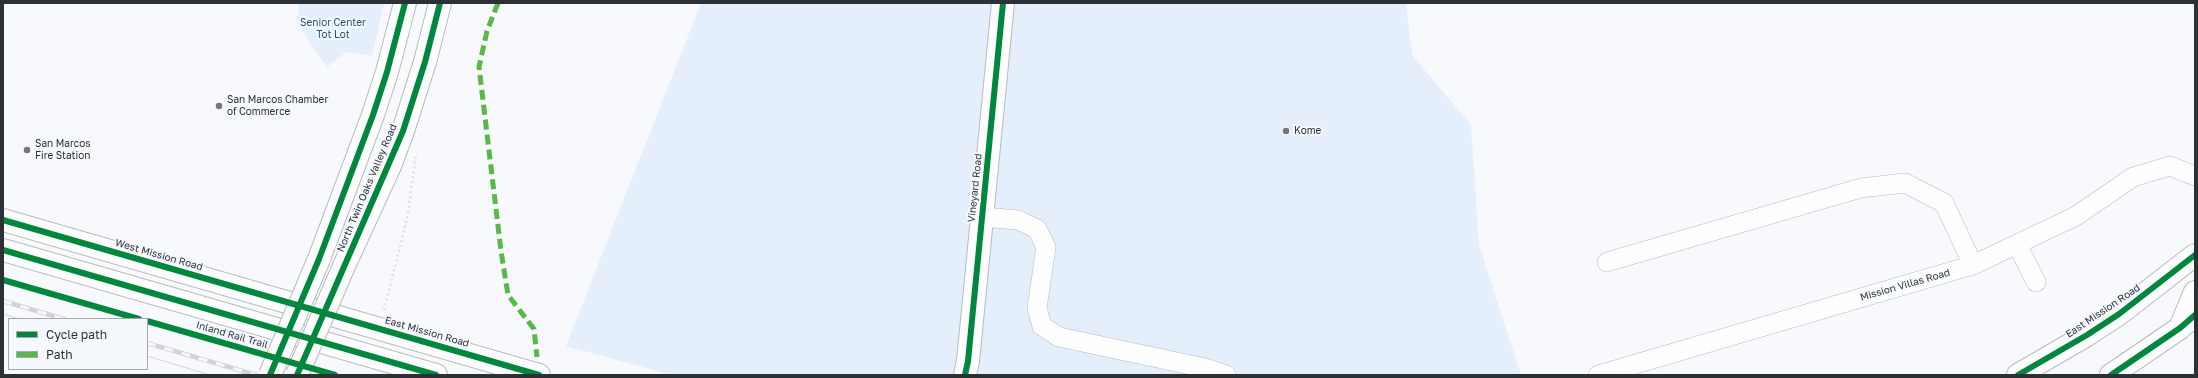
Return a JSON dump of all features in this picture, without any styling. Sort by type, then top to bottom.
[{"type":"main road","name":"North Twin Oaks Valley Road","points":[[270,375],[319,259],[376,107],[405,3]]},
{"type":"main road","name":"North Twin Oaks Valley Road","points":[[297,375],[344,266],[390,166],[423,69],[440,3]]},
{"type":"main road","name":"Vineyard Road","points":[[965,375],[968,361],[1003,3]]},
{"type":"main road","name":"West Mission Road","points":[[3,220],[310,309]]},
{"type":"main road","points":[[3,250],[436,375]]},
{"type":"main road","name":"East Mission Road","points":[[2018,375],[2087,335],[2119,314],[2195,255]]},
{"type":"main road","points":[[2111,375],[2188,322],[2195,292]]},
{"type":"main road","name":"East Mission Road","points":[[310,309],[539,375]]},
{"type":"street","name":"Mission Villas Road","points":[[1598,375],[1973,265],[2076,216],[2133,177],[2170,166],[2195,176]]},
{"type":"street","points":[[1607,262],[1861,188],[1905,183],[1944,203],[1973,265]]},
{"type":"street","points":[[982,217],[1018,220],[1037,228],[1046,247],[1036,308],[1042,326],[1059,337],[1205,368],[1226,375]]},
{"type":"street","points":[[2017,244],[2036,282]]},
{"type":"path","points":[[383,313],[407,220],[416,153],[414,151]]},
{"type":"green space","name":"Senior Center Tot Lot","points":[[299,3],[384,3],[372,56],[346,52],[327,67],[297,24]]},
{"type":"green space","points":[[701,3],[1406,3],[1412,55],[1471,125],[1479,245],[1521,375],[671,375],[566,346]]},
{"type":"tram line","points":[[3,314],[16,318]]},
{"type":"tram line","points":[[148,356],[210,375]]},
{"type":"railway","points":[[3,301],[61,318]]},
{"type":"railway","points":[[148,343],[256,375]]},
{"type":"marked path","points":[[498,3],[487,31],[479,67],[501,251],[508,295],[534,329],[537,357]]},
{"type":"cycle path","points":[[270,375],[319,259],[373,115],[387,72],[405,3]]},
{"type":"cycle path","points":[[297,375],[403,131],[425,62],[440,3]]},
{"type":"cycle path","points":[[965,375],[968,361],[1003,3]]},
{"type":"cycle path","points":[[3,220],[539,375]]},
{"type":"cycle path","points":[[3,250],[436,375]]},
{"type":"cycle path","points":[[2018,375],[2087,335],[2119,314],[2195,255]]},
{"type":"cycle path","points":[[3,280],[136,318]]},
{"type":"cycle path","points":[[2111,375],[2180,328],[2195,315]]},
{"type":"cycle path","name":"Inland Rail Trail","points":[[148,321],[335,375]]},
{"type":"place","name":"San Marcos Chamber of Commerce","points":[[219,106]]},
{"type":"place","name":"Kome","points":[[1286,131]]},
{"type":"place","name":"San Marcos Fire Station","points":[[27,150]]}]
